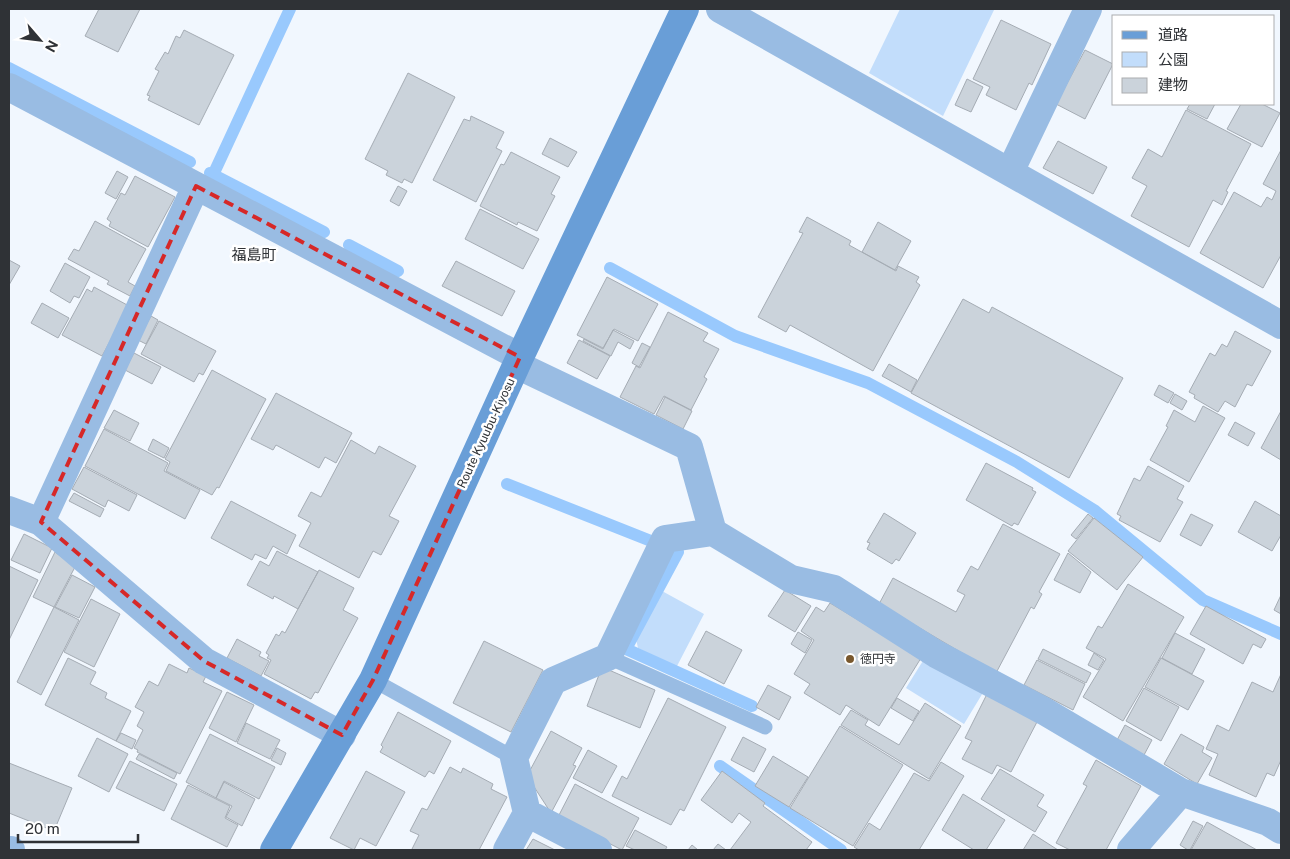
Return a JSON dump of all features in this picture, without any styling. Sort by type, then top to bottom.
[{"type":"main road","name":"Route Kyuubu-Kiyosu","points":[[274,850],[373,680],[519,361],[685,9]]},
{"type":"street","points":[[720,9],[1281,325]]},
{"type":"street","points":[[1010,172],[1088,9]]},
{"type":"street","points":[[9,87],[519,361],[689,447],[713,532]]},
{"type":"street","points":[[41,522],[196,186]]},
{"type":"street","points":[[9,510],[41,522],[204,661],[342,735]]},
{"type":"street","points":[[507,850],[527,813],[514,758],[553,681],[608,657],[665,539],[713,532],[791,579],[834,589],[936,654],[1044,712],[1181,792],[1277,818]]},
{"type":"street","points":[[1131,850],[1181,792]]},
{"type":"street","points":[[527,813],[598,850]]},
{"type":"lane","points":[[608,657],[765,727]]},
{"type":"lane","points":[[373,680],[514,758]]},
{"type":"highlighted area","points":[[196,186],[520,357],[373,680],[342,735],[204,661],[41,522]]},
{"type":"green space","points":[[900,9],[994,10],[943,116],[869,73]]},
{"type":"green space","points":[[662,591],[704,614],[676,668],[638,648],[636,639]]},
{"type":"green space","points":[[926,656],[984,691],[964,724],[906,688]]},
{"type":"building","points":[[99,9],[140,9],[118,52],[85,36]]},
{"type":"building","points":[[1001,20],[1051,44],[1032,85],[1029,83],[1016,110],[986,95],[990,87],[973,79]]},
{"type":"building","points":[[184,30],[234,55],[199,125],[148,100],[150,96],[147,95],[159,71],[155,69],[165,52],[168,54],[176,36],[180,38]]},
{"type":"building","points":[[1085,50],[1112,64],[1085,119],[1056,104]]},
{"type":"building","points":[[408,73],[455,97],[412,183],[404,179],[402,183],[386,175],[388,171],[365,159]]},
{"type":"building","points":[[967,79],[983,87],[971,112],[955,105]]},
{"type":"building","points":[[1189,105],[1214,105],[1207,119],[1187,109]]},
{"type":"building","points":[[1240,105],[1264,105],[1280,113],[1262,147],[1227,129]]},
{"type":"building","points":[[1186,110],[1251,144],[1226,191],[1228,192],[1222,205],[1213,200],[1189,247],[1131,216],[1147,186],[1132,178],[1148,149],[1162,157]]},
{"type":"building","points":[[471,116],[504,132],[496,148],[502,151],[476,202],[433,180],[464,119],[470,121]]},
{"type":"building","points":[[550,138],[577,152],[568,167],[542,154]]},
{"type":"building","points":[[1058,141],[1107,167],[1093,194],[1043,168]]},
{"type":"building","points":[[1281,150],[1281,255],[1263,288],[1200,253],[1234,192],[1261,207],[1267,197],[1272,200],[1276,191],[1263,184]]},
{"type":"building","points":[[511,152],[560,177],[551,194],[555,196],[537,231],[518,222],[517,225],[480,206],[501,164],[504,165]]},
{"type":"building","points":[[117,171],[128,177],[116,199],[105,193]]},
{"type":"building","points":[[135,176],[175,197],[148,247],[109,226],[111,222],[107,219],[121,193],[125,195]]},
{"type":"building","points":[[398,186],[407,191],[399,206],[390,201]]},
{"type":"building","points":[[480,209],[539,239],[523,269],[465,239]]},
{"type":"building","points":[[807,217],[851,241],[849,245],[896,271],[898,266],[919,277],[916,282],[920,285],[873,371],[790,325],[786,332],[758,317],[803,233],[799,232]]},
{"type":"building","points":[[95,221],[146,249],[128,282],[135,286],[130,296],[107,284],[109,281],[68,259],[74,249],[79,251]]},
{"type":"building","points":[[878,222],[911,241],[895,270],[862,252]]},
{"type":"building","points":[[9,260],[20,266],[9,285]]},
{"type":"building","points":[[456,261],[515,291],[502,316],[442,286]]},
{"type":"building","points":[[65,263],[90,277],[79,298],[74,296],[70,303],[50,291]]},
{"type":"building","points":[[607,277],[658,304],[638,341],[614,329],[603,348],[577,335]]},
{"type":"building","points":[[94,287],[129,306],[102,356],[62,335],[87,289],[92,292]]},
{"type":"building","points":[[963,299],[989,313],[992,307],[1123,378],[1069,478],[911,393]]},
{"type":"building","points":[[42,303],[69,318],[58,338],[31,323]]},
{"type":"building","points":[[668,312],[708,333],[703,341],[719,349],[704,377],[707,379],[691,410],[664,396],[654,414],[620,397],[636,366],[640,368]]},
{"type":"building","points":[[151,316],[158,320],[146,344],[138,340]]},
{"type":"building","points":[[159,321],[216,351],[203,375],[199,373],[194,382],[141,354]]},
{"type":"building","points":[[613,330],[634,341],[630,349],[618,342],[611,356],[583,341],[584,339],[603,349]]},
{"type":"building","points":[[1235,331],[1271,351],[1252,386],[1247,384],[1235,407],[1225,401],[1218,412],[1194,398],[1195,395],[1189,392],[1210,353],[1215,356],[1222,344],[1227,347]]},
{"type":"building","points":[[579,340],[610,356],[597,379],[567,363]]},
{"type":"building","points":[[642,343],[650,347],[639,367],[632,363]]},
{"type":"building","points":[[134,353],[161,367],[152,384],[125,370]]},
{"type":"building","points":[[889,364],[917,380],[911,392],[882,376]]},
{"type":"building","points":[[212,370],[266,399],[219,488],[217,487],[212,495],[166,471],[170,462],[165,459]]},
{"type":"building","points":[[1159,385],[1174,393],[1168,403],[1154,395]]},
{"type":"building","points":[[276,393],[352,433],[336,463],[325,457],[319,468],[276,445],[273,450],[251,439]]},
{"type":"building","points":[[1175,394],[1187,401],[1182,410],[1170,403]]},
{"type":"building","points":[[665,397],[692,411],[683,429],[656,415]]},
{"type":"building","points":[[1203,406],[1225,418],[1189,482],[1150,460],[1168,427],[1166,426],[1174,410],[1195,422]]},
{"type":"building","points":[[114,410],[139,423],[130,441],[104,428]]},
{"type":"building","points":[[1281,411],[1281,460],[1261,448]]},
{"type":"building","points":[[1235,422],[1255,433],[1248,446],[1228,435]]},
{"type":"building","points":[[104,429],[168,463],[164,471],[200,490],[185,519],[85,466]]},
{"type":"building","points":[[153,439],[169,448],[164,458],[148,450]]},
{"type":"building","points":[[351,440],[375,454],[379,446],[416,466],[389,516],[399,521],[381,555],[373,551],[359,578],[299,546],[311,523],[298,516],[311,492],[321,497]]},
{"type":"building","points":[[986,463],[1033,488],[1032,490],[1036,492],[1018,525],[1014,523],[1012,526],[966,500]]},
{"type":"building","points":[[1148,466],[1184,486],[1177,499],[1183,502],[1160,542],[1119,520],[1121,516],[1117,514],[1134,478],[1140,481]]},
{"type":"building","points":[[84,467],[137,495],[129,511],[108,500],[105,507],[72,489]]},
{"type":"building","points":[[74,493],[104,509],[100,517],[69,501]]},
{"type":"building","points":[[231,501],[296,535],[287,554],[273,546],[266,559],[255,554],[252,560],[211,538]]},
{"type":"building","points":[[1255,501],[1281,516],[1281,535],[1272,551],[1238,532]]},
{"type":"building","points":[[884,513],[916,533],[899,561],[896,559],[892,564],[867,549],[870,543],[867,542]]},
{"type":"building","points":[[1088,514],[1093,518],[1076,539],[1071,535]]},
{"type":"building","points":[[1191,514],[1213,525],[1201,546],[1180,535]]},
{"type":"building","points":[[1094,518],[1143,557],[1117,590],[1068,551]]},
{"type":"building","points":[[1003,524],[1060,554],[1039,592],[1042,594],[1034,609],[1031,607],[996,673],[879,604],[893,578],[956,612],[965,595],[957,591],[971,566],[978,570]]},
{"type":"building","points":[[24,534],[52,548],[40,573],[11,560]]},
{"type":"building","points":[[277,551],[318,572],[298,609],[274,596],[273,599],[247,585],[260,561],[269,566]]},
{"type":"building","points":[[55,552],[75,567],[54,607],[33,597]]},
{"type":"building","points":[[1068,553],[1091,572],[1080,593],[1054,580]]},
{"type":"building","points":[[9,566],[38,580],[9,640]]},
{"type":"building","points":[[319,570],[354,588],[343,610],[358,618],[318,693],[315,692],[311,699],[264,674],[271,660],[267,658],[269,655],[266,653],[276,634],[279,636],[282,631],[285,633]]},
{"type":"building","points":[[72,575],[95,587],[79,618],[55,607]]},
{"type":"building","points":[[1128,584],[1184,617],[1123,721],[1083,697],[1106,659],[1086,648],[1098,626],[1102,628]]},
{"type":"building","points":[[785,590],[811,606],[795,632],[768,616]]},
{"type":"building","points":[[1281,595],[1281,614],[1274,610]]},
{"type":"building","points":[[91,599],[120,614],[94,667],[64,652]]},
{"type":"building","points":[[830,603],[921,658],[879,726],[846,705],[840,715],[804,693],[810,684],[794,674],[814,640],[801,631],[816,607],[824,612]]},
{"type":"building","points":[[1206,606],[1266,639],[1261,648],[1253,644],[1243,664],[1190,634]]},
{"type":"building","points":[[54,607],[79,620],[41,695],[17,682]]},
{"type":"building","points":[[706,631],[742,650],[724,684],[688,665]]},
{"type":"building","points":[[798,632],[812,640],[805,653],[791,644]]},
{"type":"building","points":[[1175,633],[1205,649],[1192,674],[1162,658]]},
{"type":"building","points":[[237,639],[261,652],[259,656],[269,661],[261,676],[227,658]]},
{"type":"building","points":[[484,641],[543,670],[511,732],[453,703]]},
{"type":"building","points":[[1043,649],[1091,673],[1086,683],[1038,659]]},
{"type":"building","points":[[1094,653],[1104,660],[1098,670],[1088,665]]},
{"type":"building","points":[[68,658],[96,672],[90,684],[107,693],[105,698],[131,711],[116,741],[45,705]]},
{"type":"building","points":[[1161,658],[1204,681],[1188,710],[1145,687]]},
{"type":"building","points":[[1037,660],[1085,684],[1073,710],[1024,685]]},
{"type":"building","points":[[169,664],[187,673],[189,668],[206,676],[203,682],[222,691],[180,774],[137,752],[138,750],[134,748],[143,730],[137,726],[144,712],[135,707],[149,681],[158,686]]},
{"type":"building","points":[[602,667],[655,690],[640,728],[587,706]]},
{"type":"building","points":[[1281,674],[1281,760],[1274,776],[1267,773],[1256,797],[1209,775],[1218,754],[1206,749],[1217,725],[1229,731],[1252,682],[1273,692]]},
{"type":"building","points":[[768,685],[791,697],[779,720],[756,707]]},
{"type":"building","points":[[1144,688],[1179,707],[1161,741],[1126,721]]},
{"type":"building","points":[[227,692],[254,705],[236,742],[209,728]]},
{"type":"building","points":[[987,694],[1038,720],[1011,772],[997,765],[992,774],[962,759],[972,741],[965,738]]},
{"type":"building","points":[[668,698],[726,727],[684,811],[680,809],[671,825],[612,796],[622,776],[627,779]]},
{"type":"building","points":[[897,698],[919,711],[913,721],[891,708]]},
{"type":"building","points":[[925,703],[961,726],[929,779],[841,725],[851,710],[868,720],[865,725],[899,745]]},
{"type":"building","points":[[398,712],[451,741],[434,774],[429,771],[425,777],[380,752],[383,747],[381,745]]},
{"type":"building","points":[[246,723],[280,740],[270,759],[237,743]]},
{"type":"building","points":[[1125,725],[1152,740],[1144,755],[1117,740]]},
{"type":"building","points":[[840,726],[903,765],[853,846],[790,808]]},
{"type":"building","points":[[551,731],[582,748],[573,765],[576,766],[551,813],[527,776]]},
{"type":"building","points":[[121,733],[136,740],[132,749],[116,741]]},
{"type":"building","points":[[210,734],[275,767],[259,799],[224,781],[216,798],[186,782]]},
{"type":"building","points":[[1181,734],[1204,747],[1202,752],[1212,758],[1197,784],[1164,764]]},
{"type":"building","points":[[743,737],[766,749],[754,772],[731,760]]},
{"type":"building","points":[[97,738],[128,754],[109,792],[78,776]]},
{"type":"building","points":[[277,748],[286,753],[281,765],[271,760]]},
{"type":"building","points":[[588,750],[617,766],[602,793],[573,778]]},
{"type":"building","points":[[139,754],[177,773],[174,779],[136,759]]},
{"type":"building","points":[[773,756],[808,777],[789,807],[755,786]]},
{"type":"building","points":[[1096,760],[1141,786],[1106,850],[1070,850],[1056,843],[1087,786],[1083,784]]},
{"type":"building","points":[[130,761],[177,784],[164,811],[116,788]]},
{"type":"building","points":[[941,762],[964,776],[919,850],[859,850],[854,847],[869,823],[880,830],[914,773],[929,781]]},
{"type":"building","points":[[9,763],[72,788],[54,831],[9,813]]},
{"type":"building","points":[[450,767],[461,773],[463,768],[493,784],[491,789],[507,797],[479,850],[414,850],[412,849],[419,835],[410,831],[422,808],[427,810]]},
{"type":"building","points":[[1000,769],[1044,795],[1037,806],[1047,812],[1035,832],[981,799]]},
{"type":"building","points":[[366,771],[405,792],[376,846],[360,838],[354,850],[330,838]]},
{"type":"building","points":[[722,771],[765,803],[763,806],[812,842],[806,850],[730,850],[751,822],[739,813],[732,823],[701,800]]},
{"type":"building","points":[[224,782],[255,799],[242,826],[226,817],[232,806],[216,798]]},
{"type":"building","points":[[575,784],[639,818],[622,850],[558,817]]},
{"type":"building","points":[[188,785],[230,806],[225,818],[238,825],[227,847],[171,819]]},
{"type":"building","points":[[963,794],[1005,820],[986,850],[974,850],[942,830]]},
{"type":"building","points":[[1193,821],[1203,826],[1190,850],[1188,850],[1180,845]]},
{"type":"building","points":[[1207,822],[1257,850],[1191,850]]},
{"type":"building","points":[[635,830],[667,847],[665,850],[635,850],[626,846]]},
{"type":"building","points":[[1033,834],[1058,850],[1023,850]]},
{"type":"building","points":[[533,839],[555,850],[526,850]]},
{"type":"building","points":[[718,844],[726,850],[713,850]]},
{"type":"building","points":[[692,845],[698,850],[688,850]]},
{"type":"waterway","points":[[213,175],[290,9]]},
{"type":"waterway","points":[[9,68],[190,162]]},
{"type":"waterway","points":[[210,173],[324,232]]},
{"type":"waterway","points":[[349,245],[398,271]]},
{"type":"waterway","points":[[610,268],[735,336],[868,383],[1017,462],[1094,510],[1203,600],[1281,634]]},
{"type":"waterway","points":[[507,484],[651,541]]},
{"type":"waterway","points":[[678,552],[626,649],[752,706]]},
{"type":"waterway","points":[[720,766],[841,850]]},
{"type":"place","name":"徳円寺","points":[[850,659]]},
{"type":"district","name":"福島町","points":[[254,254]]}]
